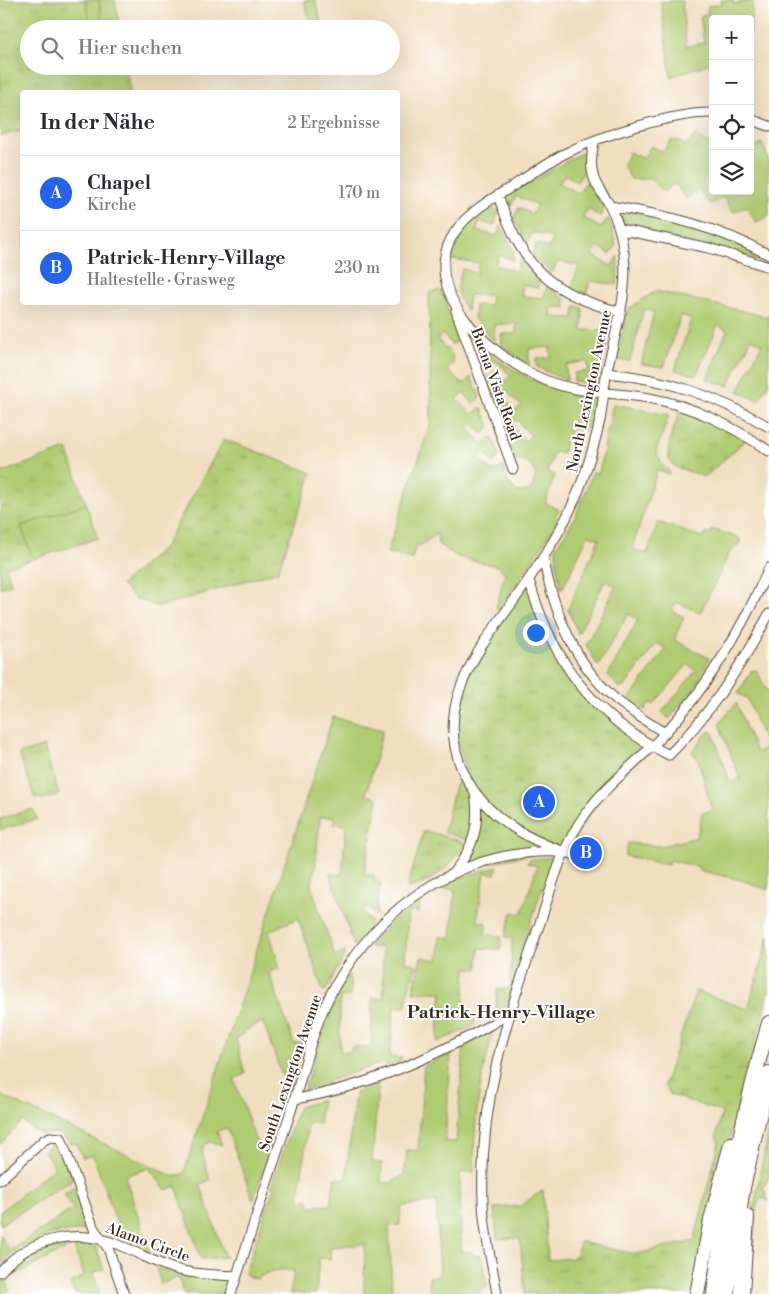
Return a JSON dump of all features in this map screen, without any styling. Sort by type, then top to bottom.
[{"type":"highway","points":[[714,1294],[731,1186],[748,1102],[769,1023]]},
{"type":"highway","points":[[727,1294],[743,1188],[769,1073]]},
{"type":"highway","points":[[697,1294],[719,1189],[738,1120],[748,1102]]},
{"type":"highway","points":[[742,1294],[749,1188],[756,1153],[757,1122]]},
{"type":"street","name":"Buena Vista Road","points":[[513,469],[444,273],[449,243],[464,221],[498,195],[566,152],[661,120],[709,113]]},
{"type":"street","points":[[754,120],[769,126]]},
{"type":"street","name":"North Lexington Avenue","points":[[564,852],[510,825],[490,810],[475,792],[456,751],[453,713],[474,658],[529,580],[572,509],[593,450],[606,373],[620,312],[625,270],[619,229],[610,206],[593,177],[592,157],[594,142]]},
{"type":"street","points":[[498,195],[516,242],[542,274],[572,296],[595,306],[620,312]]},
{"type":"street","points":[[610,206],[680,218],[726,234],[769,255]]},
{"type":"street","points":[[619,229],[709,248],[769,267]]},
{"type":"street","points":[[455,308],[483,339],[509,360],[546,381],[604,392],[651,398],[682,406],[730,426],[769,451]]},
{"type":"street","points":[[606,373],[632,376],[691,390],[728,404],[769,427]]},
{"type":"street","points":[[543,557],[559,618],[592,674],[625,707],[665,733]]},
{"type":"street","points":[[495,1293],[485,1222],[482,1171],[489,1098],[508,1014],[564,852],[588,811],[607,789],[665,733],[714,671],[740,629],[769,568]]},
{"type":"street","points":[[529,580],[550,639],[578,684],[602,711],[652,747],[670,755],[732,678],[769,614]]},
{"type":"street","name":"North Lexington Avenue","points":[[451,875],[463,860],[476,833],[478,813],[475,792]]},
{"type":"street","points":[[564,852],[582,856]]},
{"type":"street","name":"South Lexington Avenue","points":[[231,1294],[330,996],[359,949],[377,927],[402,904],[451,875],[514,855],[564,852]]},
{"type":"street","points":[[295,1099],[368,1080],[402,1068],[484,1028],[508,1014]]},
{"type":"street","points":[[0,1180],[44,1140],[50,1137],[62,1138],[94,1229],[108,1248],[124,1294]]},
{"type":"street","name":"Alamo Circle","points":[[0,1272],[24,1250],[44,1241],[76,1236],[101,1239],[180,1271],[237,1276]]},
{"type":"green space","points":[[0,0],[115,0],[118,20],[20,20],[20,75],[127,75],[130,90],[20,90],[20,131],[0,136]]},
{"type":"green space","points":[[85,0],[99,0],[102,20],[90,20]]},
{"type":"green space","points":[[304,0],[315,0],[321,20],[310,20]]},
{"type":"green space","points":[[682,0],[686,46],[704,43],[700,16],[707,14],[708,6],[722,4],[721,0],[733,0],[734,4],[753,0],[752,15],[709,15],[709,63],[671,77],[661,2]]},
{"type":"green space","points":[[695,135],[709,143],[709,195],[754,195],[754,148],[762,143],[769,160],[769,216],[756,222],[746,206],[733,212],[723,197],[710,204],[699,190],[686,198],[675,184],[663,192],[650,179],[631,179],[623,165],[629,152],[643,158],[651,146],[663,152],[671,140],[680,141],[686,146]]},
{"type":"green space","points":[[581,153],[585,154],[586,169],[577,182],[565,174],[559,183],[578,193],[587,181],[604,208],[600,217],[588,209],[582,217],[601,228],[607,219],[610,220],[616,246],[610,254],[598,246],[592,255],[611,266],[618,256],[617,285],[591,281],[586,294],[571,288],[579,266],[558,261],[552,273],[532,256],[536,243],[549,248],[553,238],[533,232],[528,242],[513,219],[519,207],[532,214],[537,205],[516,196],[510,209],[506,199],[508,195]]},
{"type":"green space","points":[[492,207],[498,213],[494,226],[480,221],[476,231],[497,236],[501,226],[514,252],[513,260],[499,255],[495,265],[516,271],[520,260],[538,279],[538,288],[523,285],[521,296],[543,298],[547,286],[565,299],[566,308],[552,307],[551,317],[573,318],[576,305],[583,309],[582,330],[610,331],[598,385],[574,381],[574,373],[589,371],[587,361],[566,365],[567,381],[537,367],[536,358],[551,358],[550,347],[529,349],[529,365],[502,346],[501,334],[516,334],[516,323],[494,325],[494,341],[474,319],[475,305],[490,306],[491,295],[469,295],[467,310],[460,299],[458,291],[462,269],[477,273],[479,263],[451,259],[457,243],[471,222]]},
{"type":"green space","points":[[627,212],[651,215],[724,236],[769,258],[769,263],[634,229],[621,221],[620,217]]},
{"type":"green space","points":[[440,290],[459,339],[452,345],[443,334],[437,339],[452,355],[453,364],[447,370],[463,384],[471,377],[480,397],[473,404],[464,393],[457,399],[472,414],[481,407],[490,426],[483,434],[474,423],[468,429],[483,444],[492,437],[500,455],[493,463],[484,452],[478,458],[493,472],[503,466],[508,482],[518,492],[529,491],[533,485],[535,474],[534,470],[527,463],[514,460],[507,437],[516,430],[525,441],[531,436],[517,420],[504,427],[498,409],[505,400],[515,411],[521,406],[506,391],[497,398],[492,397],[486,380],[495,371],[505,381],[511,376],[496,361],[484,369],[478,357],[478,349],[482,348],[509,367],[535,381],[563,391],[595,397],[593,421],[583,431],[571,428],[562,454],[554,452],[547,472],[555,475],[545,503],[559,510],[555,516],[559,520],[499,610],[496,608],[505,573],[497,566],[458,557],[438,544],[437,534],[420,546],[416,545],[412,559],[387,553],[431,422],[429,293]]},
{"type":"green space","points":[[656,291],[769,317],[769,383],[758,401],[738,391],[762,344],[752,338],[728,386],[707,379],[727,330],[718,325],[696,375],[675,370],[691,319],[681,315],[664,367],[641,364],[654,312],[644,309],[630,361],[617,360],[628,309]]},
{"type":"green space","points":[[613,404],[669,415],[656,451],[661,463],[669,471],[669,474],[657,470],[632,549],[647,554],[658,522],[704,538],[706,533],[710,534],[712,529],[739,538],[740,543],[730,552],[700,613],[676,602],[672,611],[684,617],[674,640],[709,658],[696,686],[669,719],[662,712],[696,671],[688,664],[653,705],[650,702],[645,710],[630,698],[666,649],[657,643],[625,686],[620,688],[608,675],[638,620],[628,614],[598,666],[586,645],[616,586],[605,581],[578,634],[568,609],[599,539],[588,535],[562,590],[557,570],[556,547],[575,518],[593,472],[599,473]]},
{"type":"green space","points":[[682,406],[749,437],[707,475],[702,476],[679,468],[672,464],[668,452],[671,436]]},
{"type":"green space","points":[[224,439],[312,473],[278,571],[159,607],[135,598],[121,585],[165,546]]},
{"type":"green space","points":[[67,449],[86,504],[21,526],[33,559],[6,567],[12,584],[0,588],[0,473]]},
{"type":"green space","points":[[86,504],[98,538],[33,559],[21,526]]},
{"type":"green space","points":[[529,580],[533,595],[578,684],[652,747],[607,789],[565,852],[546,851],[466,869],[463,860],[478,813],[453,725],[467,672]]},
{"type":"green space","points":[[752,670],[757,671],[769,695],[769,890],[741,880],[698,870],[699,867],[669,860],[668,865],[625,856],[628,843],[660,846],[695,838],[699,830],[702,813],[712,810],[698,759],[692,752],[707,733],[712,731],[730,782],[740,779],[719,724],[736,703],[756,752],[767,748],[747,698],[738,694]]},
{"type":"green space","points":[[333,717],[383,730],[366,795],[378,798],[364,874],[375,876],[374,880],[381,883],[377,916],[368,906],[362,911],[371,922],[354,946],[330,874],[342,875],[346,825],[334,824],[335,817],[320,817],[315,869],[311,886],[335,956],[346,952],[327,989],[323,991],[298,918],[269,931],[280,968],[269,972],[294,1044],[305,1041],[288,1093],[263,1022],[252,1026],[236,1039],[245,1074],[234,1079],[259,1150],[271,1146],[253,1200],[227,1128],[217,1131],[222,1145],[210,1142],[205,1144],[202,1151],[210,1180],[200,1184],[225,1257],[201,1259],[176,1186],[166,1190],[149,1168],[125,1176],[150,1253],[122,1238],[93,1155],[83,1158],[76,1143],[69,1143],[58,1133],[43,1135],[31,1129],[23,1121],[0,1144],[0,1095],[175,1177],[184,1173]]},
{"type":"green space","points":[[44,746],[59,795],[44,799],[35,798],[19,754]]},
{"type":"green space","points":[[461,779],[470,809],[467,840],[444,832],[455,785]]},
{"type":"green space","points":[[33,809],[37,819],[0,830],[0,819]]},
{"type":"green space","points":[[424,830],[466,843],[441,872],[425,882],[407,888]]},
{"type":"green space","points":[[556,857],[547,889],[542,888],[519,959],[523,961],[506,1007],[496,1012],[497,989],[510,989],[512,938],[505,937],[512,912],[522,914],[537,866],[527,863],[530,859]]},
{"type":"green space","points":[[498,866],[495,874],[485,873],[477,921],[487,923],[485,934],[501,937],[501,949],[479,948],[478,969],[466,968],[463,1018],[475,1020],[474,1026],[437,1042],[442,992],[413,992],[421,957],[438,960],[440,937],[451,938],[455,890],[444,889],[446,882]]},
{"type":"green space","points":[[421,899],[418,912],[408,911],[405,962],[417,965],[408,990],[406,1007],[394,1007],[390,1056],[402,1058],[400,1061],[387,1066],[384,1062],[329,1081],[328,1086],[304,1090],[339,989],[349,975],[351,996],[340,997],[340,1052],[351,1052],[351,1047],[372,1047],[372,998],[384,998],[382,947],[370,947],[370,943],[406,909]]},
{"type":"green space","points":[[769,935],[769,992],[729,1142],[694,1294],[525,1294],[520,1238],[497,1239],[494,1208],[520,1206],[543,1190],[548,1260],[574,1258],[581,1242],[635,1254],[694,1241],[719,1142],[716,1137],[722,1112],[671,1095],[664,1085],[696,991],[748,1009]]},
{"type":"green space","points":[[494,1029],[478,1100],[474,1172],[461,1172],[460,1177],[461,1252],[472,1252],[472,1256],[481,1255],[487,1287],[475,1294],[430,1294],[429,1277],[440,1276],[436,1201],[401,1207],[400,1225],[389,1225],[392,1294],[364,1294],[365,1244],[331,1247],[330,1259],[319,1258],[316,1294],[290,1294],[294,1271],[275,1270],[257,1279],[247,1276],[245,1273],[274,1187],[271,1186],[299,1107],[322,1100],[319,1124],[308,1123],[299,1199],[309,1200],[309,1206],[330,1205],[335,1178],[346,1179],[355,1093],[378,1086],[372,1162],[382,1163],[381,1182],[391,1183],[404,1175],[407,1150],[418,1151],[424,1066],[451,1054],[445,1141],[456,1142],[464,1047]]},
{"type":"green space","points":[[769,1128],[769,1177],[763,1188],[769,1201],[761,1198],[756,1208],[749,1294],[752,1217]]},
{"type":"green space","points":[[54,1140],[59,1142],[73,1179],[0,1225],[0,1212],[55,1167],[44,1151],[51,1145],[48,1141]]},
{"type":"green space","points":[[74,1187],[91,1229],[50,1234],[9,1255],[0,1266],[0,1234],[9,1251],[73,1209],[64,1194]]},
{"type":"green space","points":[[71,1240],[94,1242],[104,1269],[93,1273],[100,1294],[75,1294],[70,1284],[84,1275],[73,1245],[6,1280],[10,1290],[0,1294],[2,1282],[7,1271],[15,1262],[36,1249]]},
{"type":"green space","points":[[156,1268],[178,1275],[230,1280],[226,1294],[184,1294],[178,1277],[161,1284]]},
{"type":"place","name":"Chapel","points":[[539,802]]},
{"type":"place","name":"Patrick-Henry-Village","points":[[586,853]]},
{"type":"district","name":"Patrick-Henry-Village","points":[[501,1012]]}]
